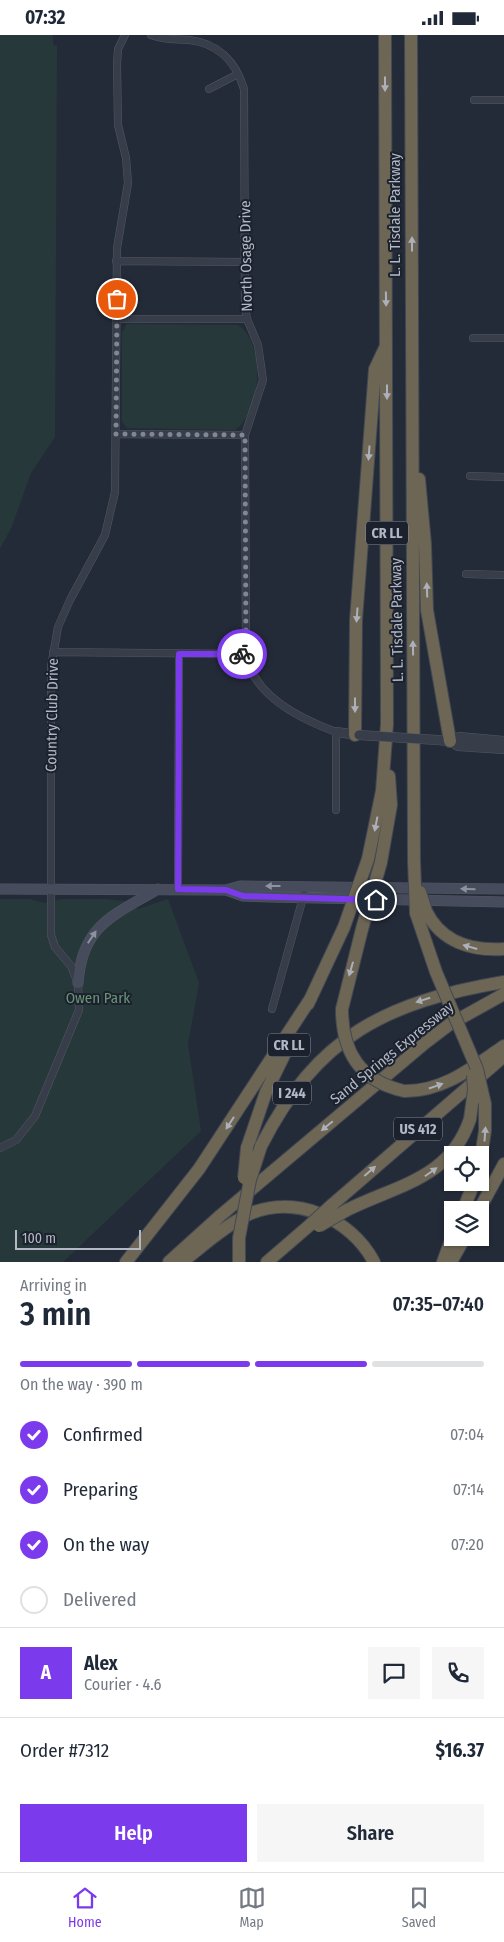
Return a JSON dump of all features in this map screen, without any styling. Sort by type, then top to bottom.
[{"type":"highway","name":"L. L. Tisdale Parkway","points":[[311,998],[344,927],[368,859],[384,777],[387,724],[385,35]]},
{"type":"highway","name":"L. L. Tisdale Parkway","points":[[411,35],[414,860],[416,913],[420,930],[466,1046]]},
{"type":"highway","points":[[357,735],[356,620],[375,369],[387,343]]},
{"type":"highway","points":[[412,394],[425,544],[427,609],[443,741]]},
{"type":"highway","points":[[387,724],[391,805],[381,862],[342,1009],[346,1045],[358,1064],[375,1080],[404,1091],[426,1089],[447,1083],[504,1046]]},
{"type":"highway","points":[[414,860],[421,898],[430,917],[441,931],[458,943],[470,947],[504,949]]},
{"type":"highway","name":"I 244","points":[[239,1262],[239,1237],[250,1180],[261,1146],[277,1114],[296,1087],[320,1060],[350,1035],[376,1019],[409,1005],[470,988],[504,983]]},
{"type":"highway","name":"Sand Springs Expressway","points":[[169,1262],[221,1215],[425,1043],[450,1024],[504,993]]},
{"type":"highway","points":[[126,1262],[198,1169],[311,998]]},
{"type":"highway","name":"CR LL","points":[[239,1237],[247,1148],[266,1092],[311,998]]},
{"type":"highway","points":[[315,1225],[430,1173],[456,1149],[470,1119],[474,1090],[466,1046]]},
{"type":"highway","name":"CR LL","points":[[466,1046],[477,1069],[485,1104],[485,1131],[483,1146]]},
{"type":"highway","name":"US 412","points":[[267,1262],[290,1242],[315,1225],[334,1204],[504,1056]]},
{"type":"highway","points":[[484,1201],[504,1164]]},
{"type":"highway","points":[[182,1262],[228,1225],[249,1215],[276,1208],[305,1209],[328,1216],[360,1240],[374,1262]]},
{"type":"highway","points":[[443,1262],[449,1246]]},
{"type":"highway","points":[[451,1262],[460,1246]]},
{"type":"main road","points":[[0,889],[226,890],[240,886],[504,889]]},
{"type":"main road","points":[[78,983],[80,962],[88,943],[98,927],[114,914],[158,889]]},
{"type":"main road","points":[[226,890],[243,896],[504,902]]},
{"type":"street","name":"Country Club Drive","points":[[78,983],[71,965],[55,947],[51,935],[53,652],[63,613],[98,551],[110,520],[115,492],[116,261],[118,238],[127,190],[126,158],[117,113],[117,56],[125,35]]},
{"type":"street","name":"North Osage Drive","points":[[151,35],[163,39],[207,44],[218,50],[234,64],[244,89],[246,319],[258,345],[264,380],[245,435],[246,654]]},
{"type":"street","points":[[208,89],[238,74]]},
{"type":"street","points":[[474,100],[504,100]]},
{"type":"street","points":[[116,261],[245,262]]},
{"type":"street","points":[[117,319],[246,319]]},
{"type":"street","points":[[473,338],[504,338]]},
{"type":"street","points":[[116,434],[245,435]]},
{"type":"street","points":[[470,477],[504,477]]},
{"type":"street","points":[[466,574],[504,575]]},
{"type":"street","points":[[53,652],[246,654],[250,669],[262,689],[270,696],[316,723],[336,732],[443,741],[458,746],[504,749]]},
{"type":"street","points":[[178,889],[179,654]]},
{"type":"street","points":[[336,732],[336,811]]},
{"type":"street","points":[[443,741],[459,737],[504,741]]},
{"type":"street","points":[[272,1009],[305,886]]},
{"type":"street","points":[[0,1148],[16,1140],[35,1116],[79,1010],[78,983]]},
{"type":"green space","points":[[0,35],[53,35],[53,45],[57,46],[55,437],[31,473],[12,526],[0,549]]},
{"type":"green space","points":[[127,324],[238,325],[247,334],[253,346],[257,377],[251,408],[244,421],[235,430],[127,428],[122,422],[122,333]]},
{"type":"green space","name":"Owen Park","points":[[0,899],[30,899],[44,903],[63,899],[104,899],[126,901],[138,909],[168,899],[199,983],[188,1044],[201,1131],[63,1262],[0,1262]]},
{"type":"way so far","points":[[117,299],[116,434],[245,435],[246,654],[242,654]]},
{"type":"route","points":[[242,654],[179,654],[178,889],[226,890],[243,896],[376,900]]}]
